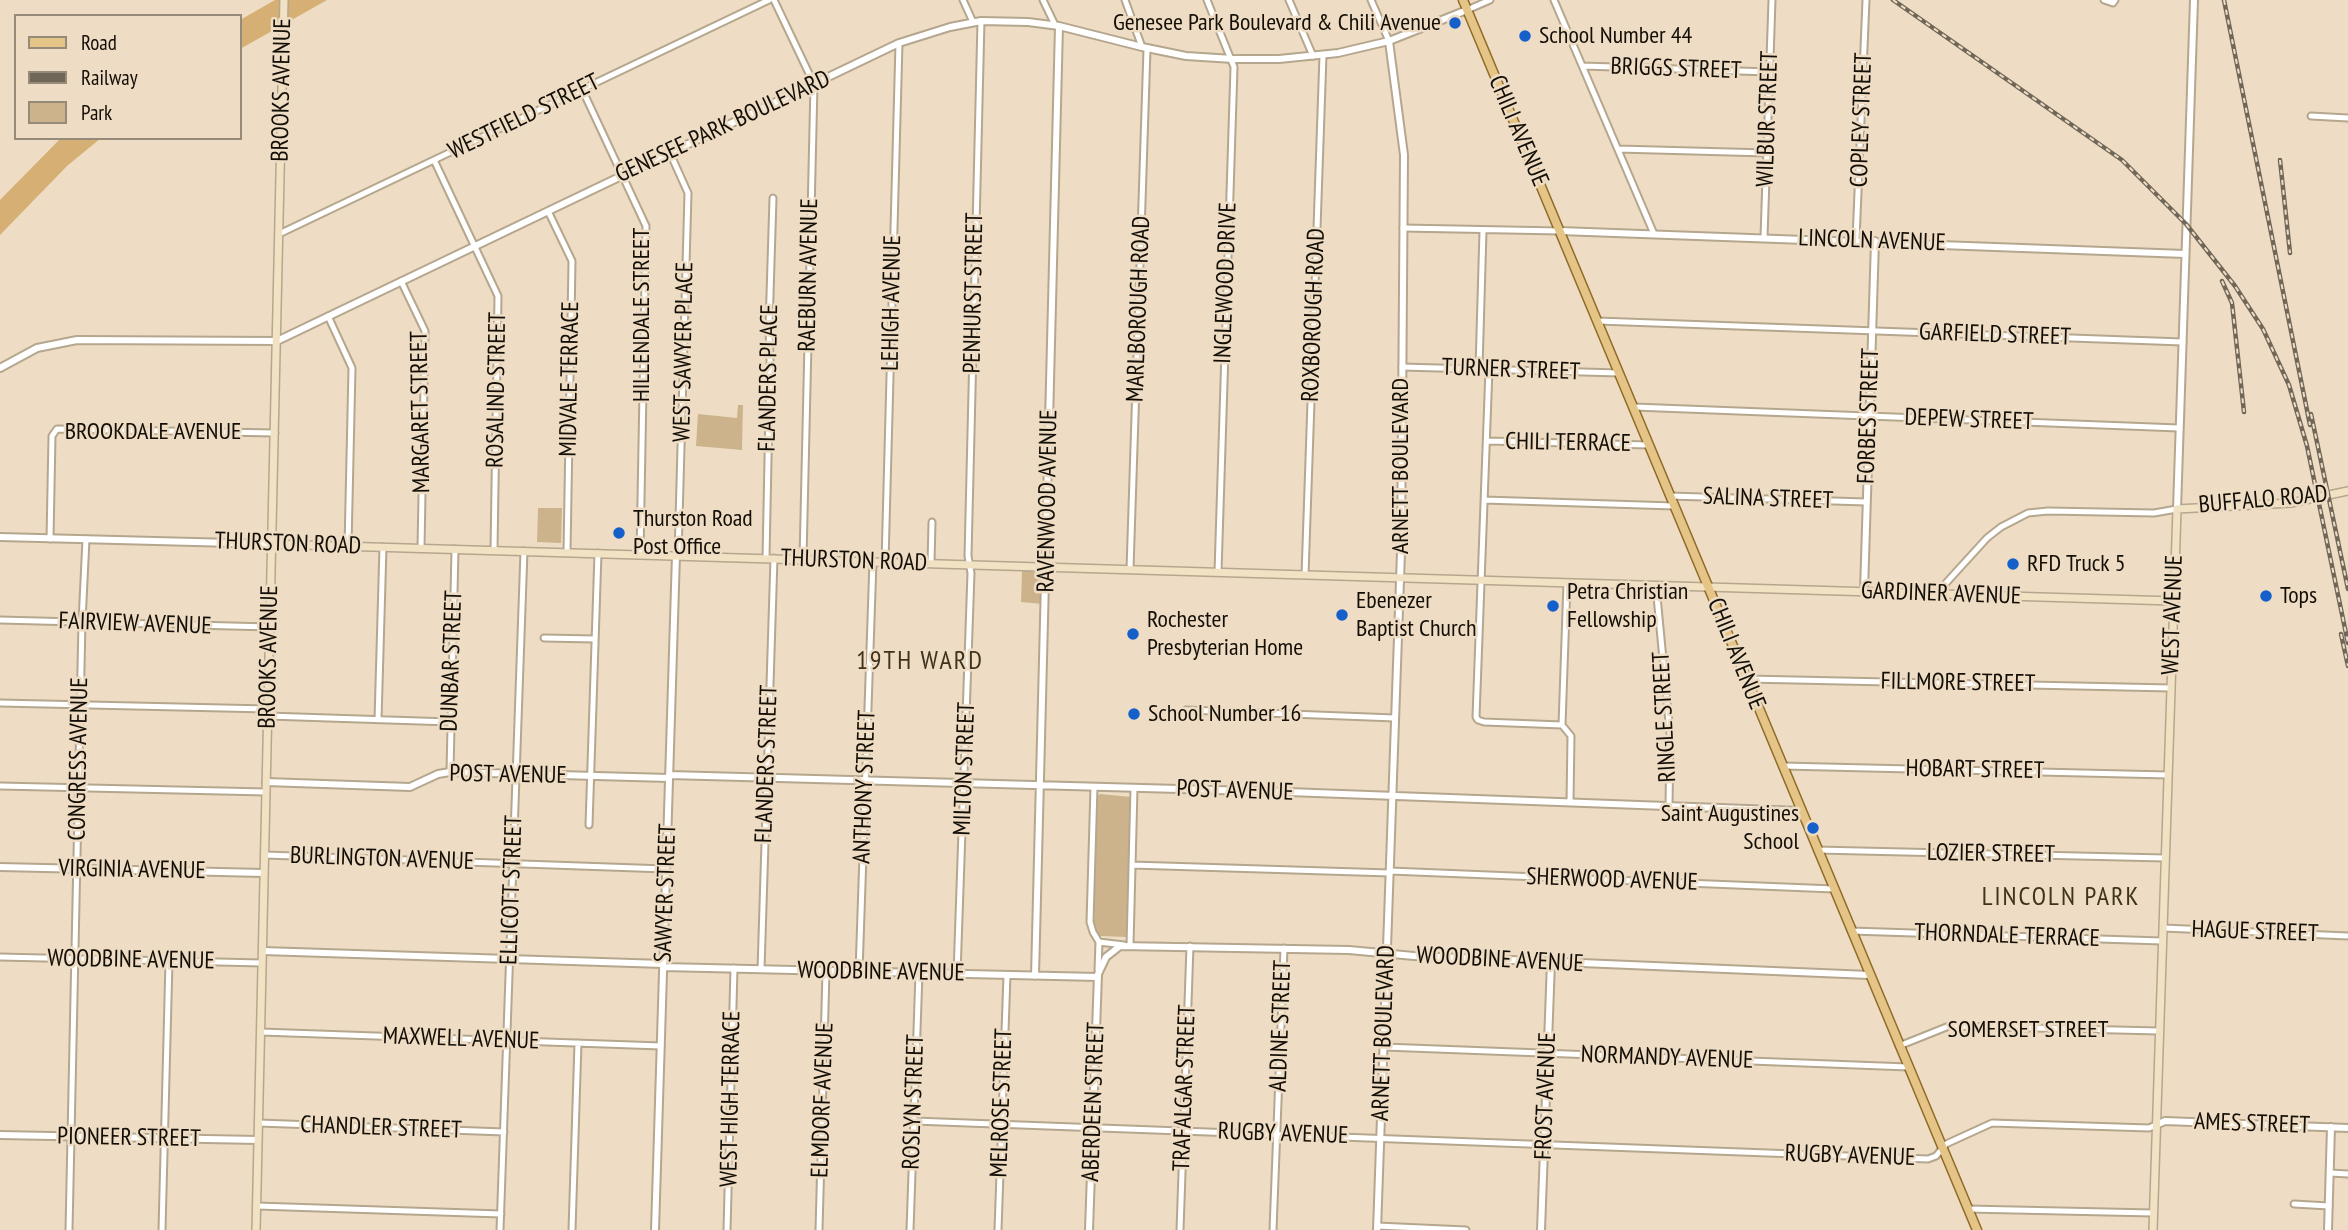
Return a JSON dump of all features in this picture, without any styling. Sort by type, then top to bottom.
[{"type":"main road","name":"BROOKS AVENUE","points":[[256,1230],[284,0]]},
{"type":"main road","name":"CHILI AVENUE","points":[[1463,0],[1977,1230]]},
{"type":"main road","name":"BUFFALO ROAD","points":[[2177,509],[2291,503],[2348,491]]},
{"type":"main road","name":"WEST AVENUE","points":[[2153,1230],[2177,509]]},
{"type":"main road","name":"THURSTON ROAD","points":[[272,544],[1709,588]]},
{"type":"main road","name":"GARDINER AVENUE","points":[[1709,588],[2174,601]]},
{"type":"street","name":"WESTFIELD STREET","points":[[279,234],[769,0]]},
{"type":"street","name":"RAEBURN AVENUE","points":[[774,0],[814,84],[803,559]]},
{"type":"street","name":"PENHURST STREET","points":[[963,0],[977,22],[968,556],[970,565]]},
{"type":"street","name":"RAVENWOOD AVENUE","points":[[1035,976],[1057,26],[1043,0]]},
{"type":"street","name":"MARLBOROUGH ROAD","points":[[1125,0],[1145,48],[1130,569]]},
{"type":"street","name":"INGLEWOOD DRIVE","points":[[1207,0],[1234,66],[1218,572]]},
{"type":"street","points":[[1289,0],[1313,56]]},
{"type":"street","name":"ARNETT BOULEVARD","points":[[1371,0],[1389,41],[1403,137],[1400,579],[1377,1228]]},
{"type":"street","points":[[1467,10],[1490,0]]},
{"type":"street","points":[[1554,0],[1654,234]]},
{"type":"street","name":"WILBUR STREET","points":[[1764,237],[1772,0]]},
{"type":"street","name":"COPLEY STREET","points":[[1856,240],[1866,0]]},
{"type":"street","points":[[2104,0],[2113,3],[2115,0]]},
{"type":"street","name":"WEST AVENUE","points":[[2177,509],[2194,0]]},
{"type":"street","name":"GENESEE PARK BOULEVARD","points":[[0,368],[37,348],[77,340],[277,341],[899,43],[934,31],[977,22],[1014,21],[1057,26],[1186,56],[1233,60],[1323,55],[1389,41],[1467,10]]},
{"type":"street","name":"LEHIGH AVENUE","points":[[885,562],[899,43]]},
{"type":"street","name":"ROXBOROUGH ROAD","points":[[1305,575],[1323,55]]},
{"type":"street","name":"BRIGGS STREET","points":[[1583,66],[1770,72]]},
{"type":"street","name":"HILLENDALE STREET","points":[[582,89],[646,226],[640,554]]},
{"type":"street","points":[[2311,116],[2348,118]]},
{"type":"street","points":[[1618,149],[1767,153]]},
{"type":"street","name":"WEST SAWYER PLACE","points":[[670,153],[688,193],[677,555]]},
{"type":"street","name":"ROSALIND STREET","points":[[434,160],[498,296],[494,550]]},
{"type":"street","name":"FLANDERS PLACE","points":[[770,558],[773,198]]},
{"type":"street","name":"MIDVALE TERRACE","points":[[548,211],[572,261],[567,552]]},
{"type":"street","points":[[1403,229],[1560,231]]},
{"type":"street","points":[[1479,368],[1483,231]]},
{"type":"street","name":"LINCOLN AVENUE","points":[[1560,231],[2185,254]]},
{"type":"street","name":"FORBES STREET","points":[[1864,591],[1875,241]]},
{"type":"street","name":"MARGARET STREET","points":[[401,281],[425,331],[421,548]]},
{"type":"street","points":[[328,316],[352,368],[348,546]]},
{"type":"street","name":"GARFIELD STREET","points":[[1598,321],[2183,342]]},
{"type":"street","name":"TURNER STREET","points":[[1402,367],[1619,373]]},
{"type":"street","points":[[1489,369],[1477,719],[1484,722],[1562,725],[1570,733],[1571,740],[1570,802]]},
{"type":"street","name":"DEPEW STREET","points":[[1633,407],[2179,428]]},
{"type":"street","name":"BROOKDALE AVENUE","points":[[50,538],[52,436],[57,429],[275,433]]},
{"type":"street","name":"CHILI TERRACE","points":[[1487,441],[1649,446]]},
{"type":"street","name":"SALINA STREET","points":[[1670,496],[1866,502]]},
{"type":"street","name":"SALINA STREET","points":[[1484,500],[1674,506]]},
{"type":"street","points":[[1942,593],[1946,583],[1987,538],[2001,527],[2028,513],[2154,513],[2177,509]]},
{"type":"street","points":[[931,564],[932,522]]},
{"type":"street","name":"THURSTON ROAD","points":[[0,537],[272,544]]},
{"type":"street","name":"CONGRESS AVENUE","points":[[69,1230],[86,539]]},
{"type":"street","points":[[378,720],[383,547]]},
{"type":"street","name":"DUNBAR STREET","points":[[450,772],[456,549]]},
{"type":"street","name":"ELLICOTT STREET","points":[[500,1230],[524,551]]},
{"type":"street","points":[[589,825],[598,553]]},
{"type":"street","name":"SAWYER STREET","points":[[655,1230],[677,555]]},
{"type":"street","name":"FLANDERS STREET","points":[[761,969],[770,558]]},
{"type":"street","name":"ANTHONY STREET","points":[[859,972],[873,561]]},
{"type":"street","name":"MILTON STREET","points":[[957,974],[970,565]]},
{"type":"street","points":[[1562,725],[1567,583]]},
{"type":"street","name":"RINGLE STREET","points":[[1656,586],[1670,733],[1669,806]]},
{"type":"street","name":"FAIRVIEW AVENUE","points":[[0,620],[270,627]]},
{"type":"street","points":[[544,638],[595,639]]},
{"type":"street","name":"FILLMORE STREET","points":[[1746,679],[2171,688]]},
{"type":"street","points":[[0,703],[268,712],[450,722]]},
{"type":"street","points":[[1186,710],[1395,718]]},
{"type":"street","name":"HOBART STREET","points":[[1783,766],[2168,775]]},
{"type":"street","name":"POST AVENUE","points":[[267,782],[410,787],[438,774],[450,772],[591,777],[766,777],[1801,811]]},
{"type":"street","points":[[0,786],[266,792]]},
{"type":"street","name":"ABERDEEN STREET","points":[[1089,1230],[1099,942],[1090,922],[1094,786]]},
{"type":"street","points":[[1129,945],[1134,788]]},
{"type":"street","name":"LOZIER STREET","points":[[1817,850],[2165,858]]},
{"type":"street","name":"BURLINGTON AVENUE","points":[[265,855],[666,869]]},
{"type":"street","name":"SHERWOOD AVENUE","points":[[1132,865],[1833,889]]},
{"type":"street","name":"VIRGINIA AVENUE","points":[[0,867],[264,873]]},
{"type":"street","name":"HAGUE STREET","points":[[2163,928],[2348,936]]},
{"type":"street","name":"THORNDALE TERRACE","points":[[1851,931],[2162,940]]},
{"type":"street","points":[[1099,942],[1129,945]]},
{"type":"street","points":[[1098,976],[1108,954],[1117,947],[1129,945]]},
{"type":"street","name":"WOODBINE AVENUE","points":[[1129,945],[1284,948],[1869,975]]},
{"type":"street","name":"TRAFALGAR STREET","points":[[1180,1230],[1190,946]]},
{"type":"street","name":"ALDINE STREET","points":[[1273,1230],[1284,948]]},
{"type":"street","name":"WOODBINE AVENUE","points":[[263,951],[859,972],[1098,976]]},
{"type":"street","name":"WOODBINE AVENUE","points":[[0,957],[262,962]]},
{"type":"street","points":[[162,1230],[169,961]]},
{"type":"street","name":"FROST AVENUE","points":[[1541,1230],[1551,962]]},
{"type":"street","name":"WEST HIGH TERRACE","points":[[727,1230],[734,968]]},
{"type":"street","name":"ELMDORF AVENUE","points":[[819,1230],[826,971]]},
{"type":"street","name":"ROSLYN STREET","points":[[910,1230],[919,973]]},
{"type":"street","name":"MELROSE STREET","points":[[998,1230],[1007,975]]},
{"type":"street","name":"SOMERSET STREET","points":[[1899,1046],[1949,1026],[2159,1031]]},
{"type":"street","name":"MAXWELL AVENUE","points":[[261,1032],[661,1046]]},
{"type":"street","points":[[572,1230],[579,1043]]},
{"type":"street","name":"NORMANDY AVENUE","points":[[1384,1047],[1908,1067]]},
{"type":"street","name":"RUGBY AVENUE","points":[[914,1121],[1928,1159],[1936,1156],[1946,1144],[1992,1123],[2149,1128],[2156,1125]]},
{"type":"street","name":"AMES STREET","points":[[2156,1125],[2165,1121],[2348,1128]]},
{"type":"street","name":"CHANDLER STREET","points":[[258,1124],[503,1132]]},
{"type":"street","points":[[2328,1230],[2331,1127]]},
{"type":"street","name":"PIONEER STREET","points":[[0,1135],[258,1140]]},
{"type":"street","points":[[2330,1173],[2348,1174]]},
{"type":"street","points":[[2294,1204],[2329,1206]]},
{"type":"street","points":[[257,1206],[501,1214]]},
{"type":"street","points":[[1968,1209],[2153,1213]]},
{"type":"street","points":[[1377,1228],[1466,1230]]},
{"type":"green space","points":[[738,405],[743,405],[742,450],[696,446],[698,414],[737,418]]},
{"type":"green space","points":[[538,508],[562,508],[561,543],[537,542]]},
{"type":"green space","points":[[1024,570],[1039,570],[1043,573],[1042,604],[1021,602]]},
{"type":"green space","points":[[1097,796],[1131,797],[1127,937],[1099,936],[1094,927]]},
{"type":"shaded area","points":[[275,0],[327,0],[242,48],[242,19]]},
{"type":"shaded area","points":[[59,140],[99,140],[67,166],[0,235],[0,200]]},
{"type":"railway","points":[[1893,0],[2122,160],[2186,224],[2235,286],[2263,329],[2289,385],[2307,446],[2348,643]]},
{"type":"railway","points":[[2224,0],[2310,425]]},
{"type":"railway","points":[[2280,160],[2290,253]]},
{"type":"railway","points":[[2222,281],[2232,303],[2244,412]]},
{"type":"railway","points":[[2311,414],[2348,589]]},
{"type":"railway","points":[[2341,634],[2348,666]]},
{"type":"place","name":"Genesee Park Boulevard & Chili Avenue","points":[[1455,23]]},
{"type":"place","name":"School Number 44","points":[[1525,36]]},
{"type":"place","name":"Thurston Road Post Office","points":[[619,533]]},
{"type":"place","name":"RFD Truck 5","points":[[2013,564]]},
{"type":"place","name":"Tops","points":[[2266,596]]},
{"type":"place","name":"Petra Christian Fellowship","points":[[1553,606]]},
{"type":"place","name":"Ebenezer Baptist Church","points":[[1342,615]]},
{"type":"place","name":"Rochester Presbyterian Home","points":[[1133,634]]},
{"type":"place","name":"School Number 16","points":[[1134,714]]},
{"type":"place","name":"Saint Augustines School","points":[[1813,828]]},
{"type":"district","name":"19TH WARD","points":[[920,662]]},
{"type":"district","name":"LINCOLN PARK","points":[[2061,898]]}]
